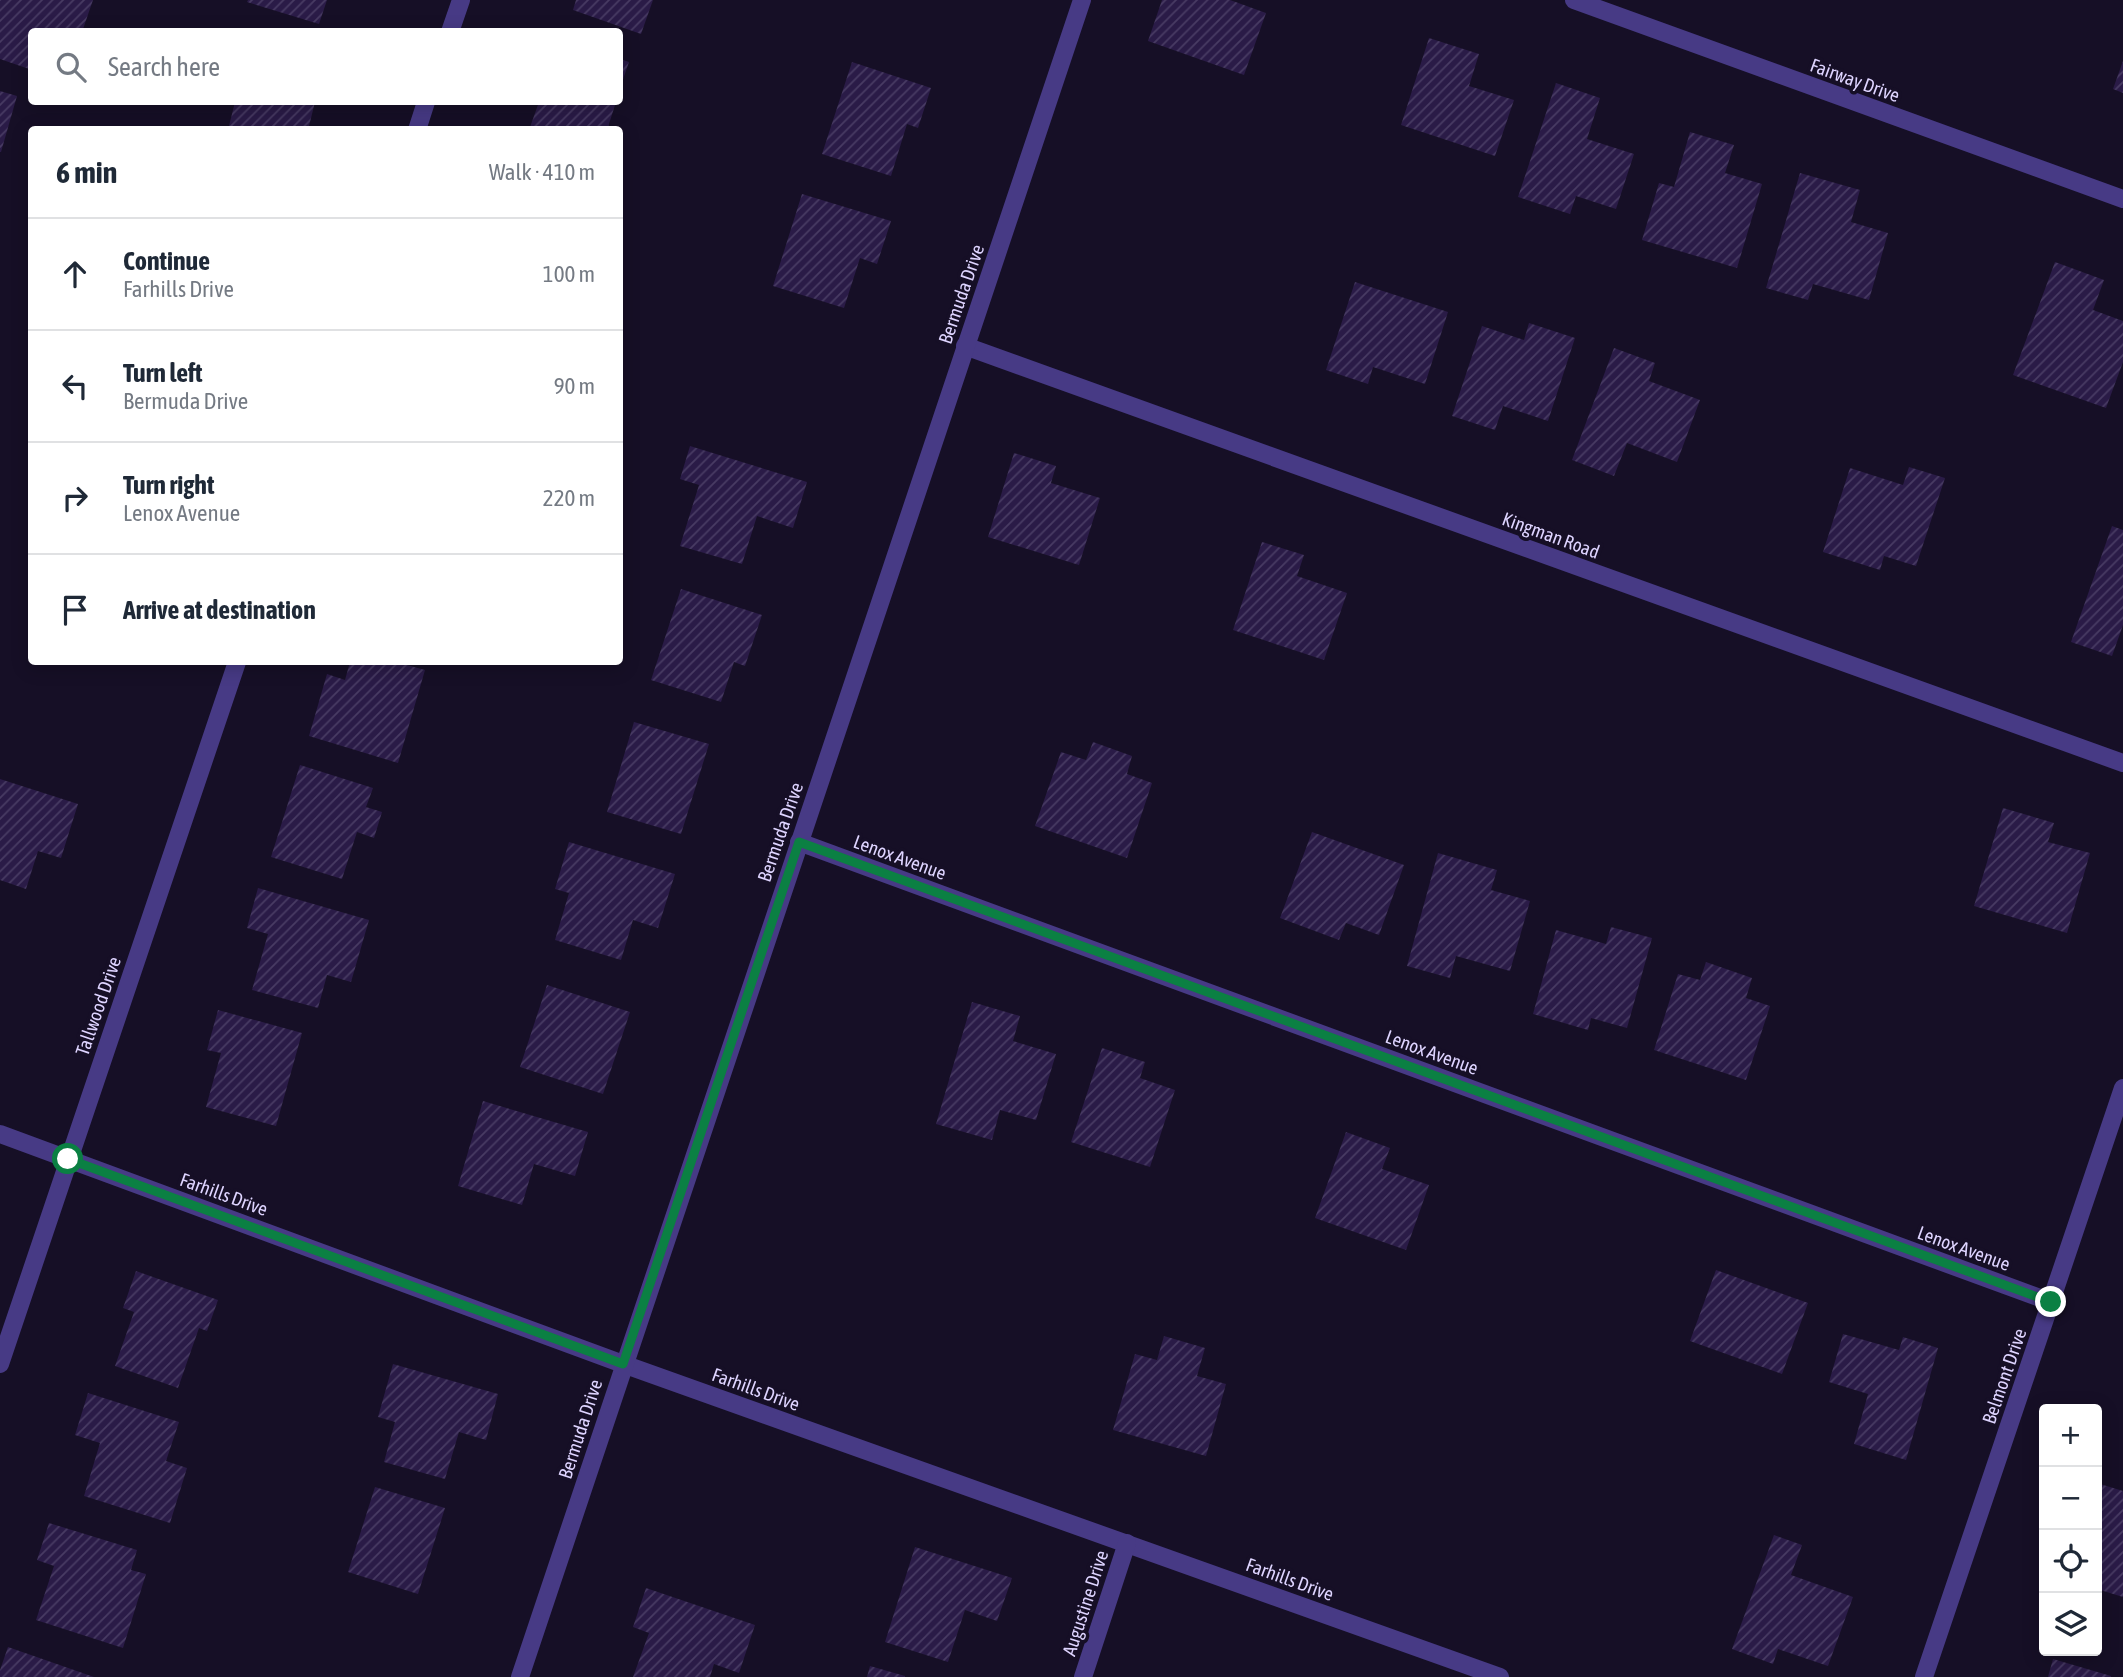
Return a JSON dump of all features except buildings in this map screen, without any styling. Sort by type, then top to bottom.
[{"type":"street","points":[[451,28],[461,0]]},
{"type":"street","name":"Bermuda Drive","points":[[520,1677],[1082,0]]},
{"type":"street","name":"Fairway Drive","points":[[1574,0],[2123,199]]},
{"type":"street","points":[[418,126],[425,105]]},
{"type":"street","name":"Kingman Road","points":[[965,346],[2123,763]]},
{"type":"street","name":"Tallwood Drive","points":[[0,1364],[236,665]]},
{"type":"street","name":"Lenox Avenue","points":[[799,842],[2051,1302]]},
{"type":"street","name":"Belmont Drive","points":[[1924,1677],[2123,1088]]},
{"type":"street","name":"Farhills Drive","points":[[0,1134],[623,1364],[1500,1677]]},
{"type":"street","name":"Augustine Drive","points":[[1083,1677],[1127,1543]]},
{"type":"route","points":[[68,1159],[623,1364],[799,842],[2051,1302]]}]
